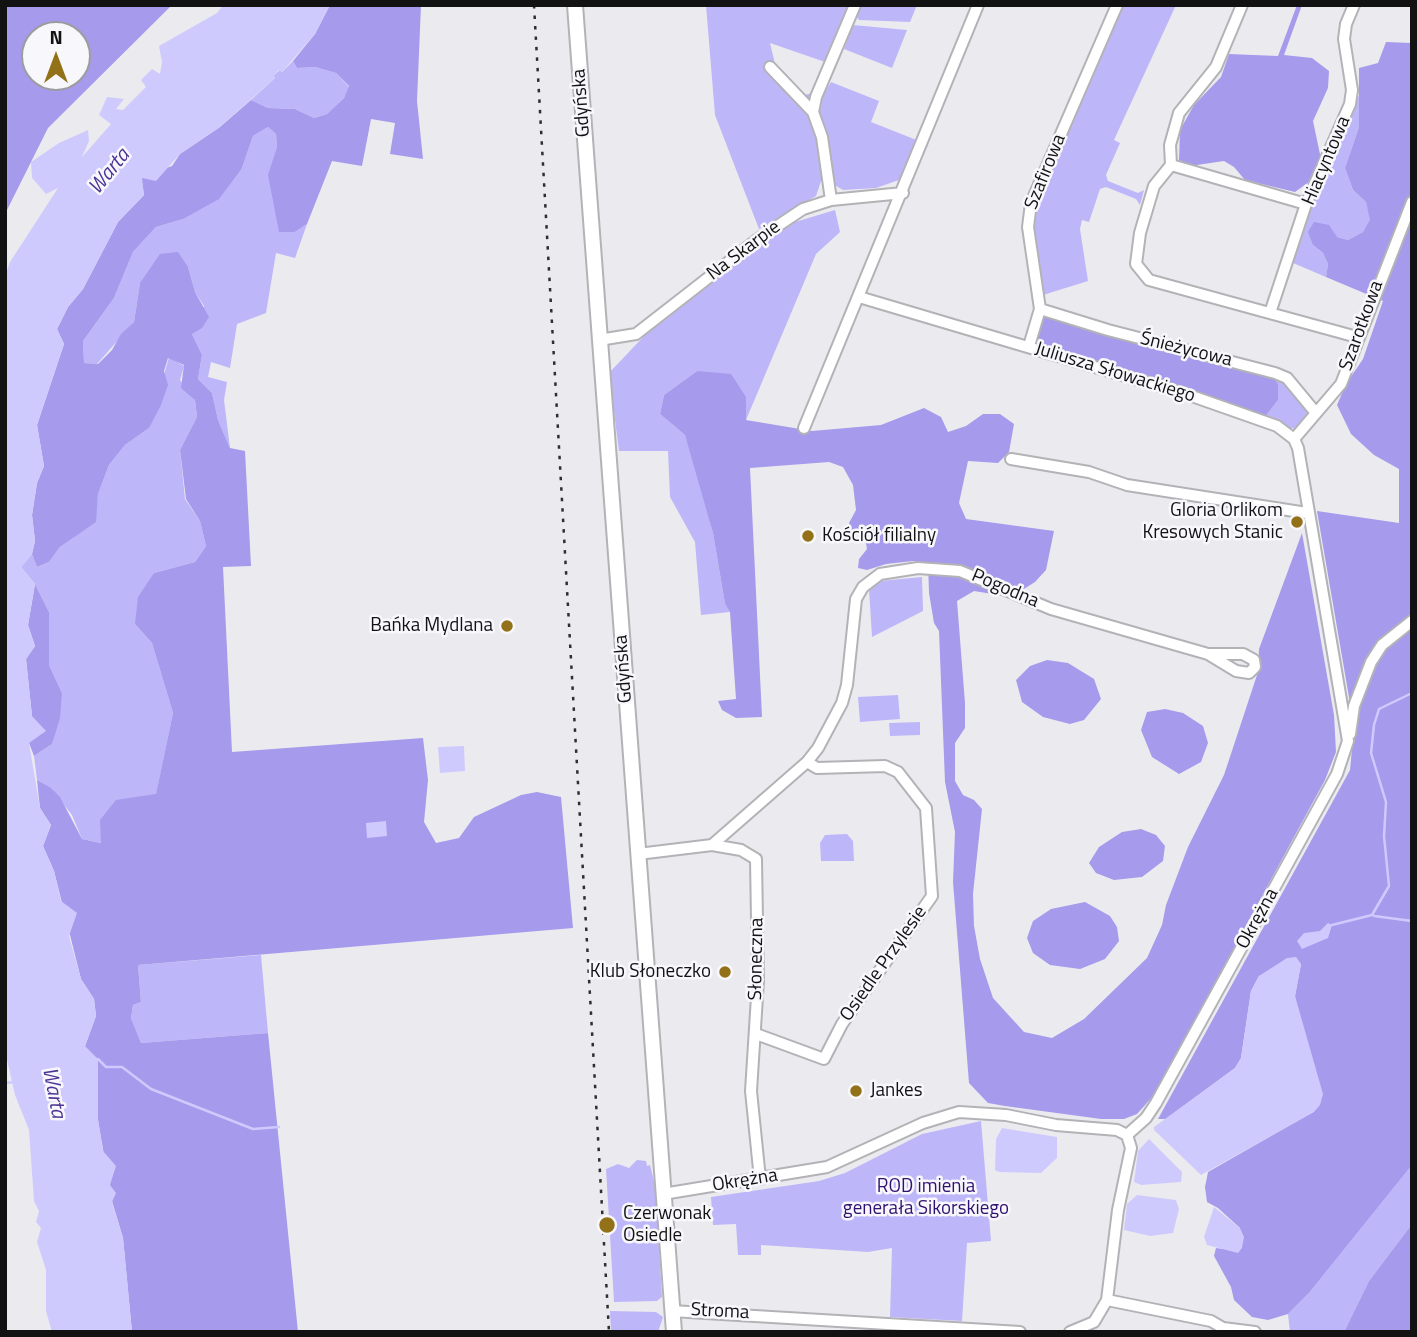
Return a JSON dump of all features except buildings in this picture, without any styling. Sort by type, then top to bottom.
[{"type":"main road","name":"Gdyńska","points":[[575,5],[674,1332]]},
{"type":"street","points":[[813,112],[816,97],[855,5]]},
{"type":"street","points":[[804,428],[978,5]]},
{"type":"street","name":"Szafirowa","points":[[1029,346],[1040,309],[1028,227],[1031,203],[1116,5]]},
{"type":"street","points":[[1242,5],[1216,68],[1179,113],[1170,145],[1171,165],[1154,186],[1140,233],[1136,264],[1149,280],[1357,337]]},
{"type":"street","name":"Hiacyntowa","points":[[1270,313],[1306,204],[1350,104],[1352,90],[1344,39],[1346,24],[1354,5]]},
{"type":"street","points":[[770,67],[813,112],[822,137],[831,200]]},
{"type":"street","points":[[1171,165],[1306,204]]},
{"type":"street","name":"Na Skarpie","points":[[599,340],[636,334],[780,223],[803,209],[831,200],[902,194]]},
{"type":"street","name":"Szarotkowa","points":[[1294,439],[1341,384],[1357,337],[1412,202]]},
{"type":"street","name":"Juliusza Słowackiego","points":[[859,297],[1186,394],[1277,426],[1294,439]]},
{"type":"street","name":"Śnieżycowa","points":[[1040,309],[1275,373],[1287,378],[1316,413]]},
{"type":"street","points":[[1011,459],[1089,472],[1127,485],[1307,513],[1300,457],[1294,439]]},
{"type":"street","name":"Okrężna","points":[[663,1194],[840,1164],[908,1130],[959,1112],[988,1112],[1056,1125],[1117,1130],[1127,1135],[1146,1118],[1338,775],[1348,741],[1307,513]]},
{"type":"street","name":"Pogodna","points":[[807,762],[818,748],[842,704],[856,598],[863,587],[880,574],[918,568],[960,571],[1051,609],[1208,653]]},
{"type":"street","points":[[1348,741],[1354,706],[1371,662],[1382,645],[1412,621]]},
{"type":"street","points":[[712,845],[807,762]]},
{"type":"street","name":"Osiedle Przylesie","points":[[756,1034],[824,1059],[842,1024],[932,897],[926,808],[898,772],[884,766],[817,768],[807,762]]},
{"type":"street","name":"Słoneczna","points":[[638,854],[712,845],[750,853],[758,867],[756,1034],[751,1091],[760,1179]]},
{"type":"street","points":[[1070,1332],[1097,1327],[1107,1300],[1118,1210],[1131,1148],[1127,1135]]},
{"type":"street","points":[[1107,1300],[1211,1321],[1222,1330],[1255,1332]]},
{"type":"street","name":"Stroma","points":[[672,1311],[888,1328],[1020,1332]]},
{"type":"green space","points":[[706,5],[852,5],[828,63],[770,43],[776,68],[804,95],[813,93],[822,178],[816,196],[759,229],[715,115]]},
{"type":"green space","points":[[859,5],[917,5],[910,22],[859,20],[855,15]]},
{"type":"green space","points":[[1120,5],[1176,5],[1114,140],[1120,143],[1106,175],[1108,181],[1138,193],[1144,190],[1140,205],[1136,199],[1106,187],[1100,189],[1089,222],[1082,220],[1080,229],[1088,281],[1043,295],[1039,290],[1032,219],[1034,205]]},
{"type":"green space","points":[[853,25],[907,30],[892,68],[844,49]]},
{"type":"green space","points":[[293,61],[297,68],[315,67],[336,73],[349,87],[344,98],[327,114],[314,118],[295,109],[268,108],[251,100],[275,78],[273,76],[280,70],[282,72]]},
{"type":"green space","points":[[831,82],[879,101],[871,122],[919,141],[910,164],[899,180],[876,188],[843,190],[833,184],[818,118],[820,100]]},
{"type":"green space","points":[[1360,93],[1359,127],[1345,168],[1353,190],[1366,202],[1371,220],[1363,232],[1348,240],[1337,237],[1313,245],[1323,253],[1328,264],[1326,277],[1293,263],[1309,214]]},
{"type":"green space","points":[[268,127],[276,134],[277,147],[269,175],[295,232],[307,224],[295,258],[276,253],[266,313],[237,324],[230,368],[211,362],[208,377],[227,382],[224,400],[230,448],[218,420],[212,393],[198,379],[202,355],[192,334],[204,306],[195,292],[188,267],[140,283],[134,322],[97,364],[84,363],[83,341],[114,298],[133,252],[156,227],[183,219],[242,168],[253,136]]},
{"type":"green space","points":[[835,210],[840,232],[816,254],[746,420],[746,397],[697,371],[664,395],[660,414],[685,435],[696,465],[713,533],[725,604],[730,612],[701,615],[695,542],[670,497],[668,451],[619,451],[609,373],[646,334],[785,225]]},
{"type":"green space","points":[[169,357],[184,366],[180,380],[195,400],[197,417],[180,450],[185,499],[200,521],[206,546],[195,562],[154,573],[135,624],[152,643],[173,713],[156,795],[102,843],[82,839],[72,815],[50,787],[37,780],[34,756],[52,744],[62,693],[49,665],[49,612],[35,584],[21,567],[32,554],[37,567],[49,562],[60,547],[95,522],[98,494],[109,465],[125,445],[149,428]]},
{"type":"green space","points":[[1274,377],[1282,378],[1309,411],[1299,429],[1265,417],[1278,400]]},
{"type":"green space","points":[[922,577],[923,611],[872,637],[869,589],[880,581]]},
{"type":"green space","points":[[898,695],[900,719],[860,722],[858,697]]},
{"type":"green space","points":[[920,722],[920,735],[890,736],[889,723]]},
{"type":"green space","points":[[847,834],[853,841],[854,861],[821,861],[820,843],[825,835]]},
{"type":"green space","points":[[261,955],[268,1033],[141,1043],[131,1018],[133,1005],[141,1002],[138,965]]},
{"type":"green space","name":"ROD imienia generała Sikorskiego","points":[[981,1121],[991,1241],[967,1243],[962,1321],[890,1317],[892,1248],[868,1252],[761,1245],[761,1255],[738,1255],[736,1224],[713,1225],[711,1197],[819,1181],[845,1173],[922,1134]]},
{"type":"green space","points":[[637,1160],[646,1161],[647,1166],[650,1165],[655,1185],[662,1297],[657,1301],[614,1302],[606,1169],[618,1164],[629,1168]]},
{"type":"green space","points":[[1412,1165],[1412,1224],[1369,1281],[1344,1332],[1290,1332],[1288,1314],[1309,1293]]},
{"type":"green space","points":[[610,1311],[656,1312],[663,1317],[658,1332],[611,1332]]},
{"type":"shaded area","points":[[5,5],[172,5],[91,85],[91,21],[21,21],[21,91],[85,91],[48,128],[5,214]]},
{"type":"shaded area","points":[[330,5],[421,5],[417,101],[423,159],[390,154],[395,123],[371,119],[362,166],[332,161],[307,224],[295,232],[279,232],[268,175],[277,147],[276,134],[268,127],[253,136],[242,168],[219,199],[183,219],[156,227],[133,252],[114,298],[83,341],[84,363],[98,364],[112,350],[121,334],[134,322],[140,283],[160,254],[178,252],[188,267],[195,292],[209,317],[202,328],[192,334],[202,355],[198,379],[212,393],[218,420],[230,448],[245,451],[251,566],[223,567],[232,752],[423,738],[428,780],[424,822],[436,843],[459,838],[474,817],[521,795],[537,792],[561,797],[573,928],[138,965],[141,1002],[133,1005],[131,1018],[141,1043],[268,1033],[298,1332],[132,1332],[123,1238],[112,1201],[85,1046],[96,1016],[94,999],[81,979],[54,871],[43,846],[51,825],[40,808],[37,780],[60,797],[82,839],[101,843],[100,820],[116,800],[156,794],[173,713],[152,643],[135,624],[138,597],[154,573],[195,562],[206,546],[200,521],[186,499],[180,450],[197,417],[195,400],[181,388],[184,365],[168,358],[164,371],[168,385],[161,405],[149,428],[125,445],[109,465],[98,494],[96,522],[60,547],[49,562],[37,567],[32,554],[35,541],[32,515],[37,483],[44,466],[37,425],[64,344],[57,329],[68,307],[83,289],[118,222],[144,195],[141,177],[172,166],[180,154],[220,127],[251,100],[268,108],[295,109],[314,118],[327,114],[344,98],[349,86],[336,73],[315,67],[297,68],[293,61],[315,34]]},
{"type":"shaded area","points":[[1297,5],[1302,5],[1284,55],[1312,58],[1329,71],[1328,88],[1313,121],[1321,159],[1313,179],[1295,192],[1245,180],[1234,167],[1224,161],[1190,166],[1179,160],[1180,130],[1194,105],[1221,77],[1229,54],[1278,56]]},
{"type":"shaded area","points":[[1386,42],[1412,43],[1412,1165],[1309,1293],[1288,1314],[1268,1320],[1252,1317],[1234,1300],[1231,1287],[1214,1256],[1216,1248],[1223,1249],[1240,1228],[1207,1202],[1205,1187],[1208,1172],[1313,1112],[1295,996],[1301,964],[1259,976],[1251,991],[1241,1058],[1235,1068],[1166,1119],[1158,1119],[1350,770],[1353,738],[1350,703],[1317,511],[1399,523],[1399,469],[1374,455],[1351,434],[1337,405],[1346,384],[1363,359],[1383,301],[1326,277],[1328,264],[1323,253],[1313,245],[1308,232],[1314,222],[1329,225],[1337,237],[1348,240],[1363,232],[1370,220],[1366,202],[1353,190],[1345,168],[1359,127],[1359,68],[1378,63]]},
{"type":"shaded area","points":[[1054,316],[1274,377],[1278,385],[1278,400],[1265,417],[1039,344],[1037,333],[1044,318]]},
{"type":"shaded area","points":[[697,371],[731,374],[746,397],[746,420],[812,431],[881,425],[924,408],[941,417],[948,432],[966,426],[983,414],[1000,414],[1014,424],[1009,452],[998,463],[968,461],[959,503],[966,519],[1054,531],[1046,570],[1035,582],[1011,597],[974,591],[957,601],[965,728],[955,743],[955,781],[963,795],[974,800],[982,809],[973,894],[974,926],[980,959],[993,998],[1024,1032],[1052,1038],[1084,1019],[1147,958],[1162,925],[1166,905],[1188,847],[1224,775],[1258,672],[1259,649],[1302,533],[1334,715],[1336,752],[1325,780],[1154,1095],[1137,1114],[1124,1119],[1101,1119],[988,1103],[969,1083],[953,882],[955,832],[945,782],[939,631],[934,623],[929,593],[928,563],[913,561],[886,564],[867,570],[858,568],[859,559],[867,549],[865,538],[851,530],[849,523],[856,510],[853,485],[843,467],[829,462],[750,468],[762,717],[736,718],[722,710],[718,701],[736,699],[730,612],[725,604],[713,533],[685,435],[660,414],[664,395]]},
{"type":"shaded area","points":[[35,584],[49,612],[49,665],[62,693],[60,718],[52,744],[34,756],[29,743],[32,716],[26,659],[35,646],[28,625]]},
{"type":"shaded area","points":[[1047,660],[1068,663],[1094,679],[1101,699],[1084,720],[1070,724],[1043,717],[1022,702],[1016,680],[1030,666]]},
{"type":"shaded area","points":[[1165,709],[1183,713],[1203,726],[1208,743],[1201,762],[1179,774],[1152,757],[1141,730],[1147,712]]},
{"type":"shaded area","points":[[1141,829],[1156,835],[1165,846],[1163,861],[1142,877],[1114,880],[1096,873],[1089,863],[1099,847],[1122,832]]},
{"type":"shaded area","points":[[1085,902],[1110,916],[1117,927],[1119,941],[1105,959],[1080,969],[1050,965],[1033,953],[1027,938],[1033,921],[1051,909]]},
{"type":"shaded area","points":[[1412,1224],[1412,1332],[1344,1332],[1369,1281]]},
{"type":"water","name":"Warta","points":[[223,5],[330,5],[315,34],[282,72],[279,70],[274,75],[275,78],[220,127],[180,154],[156,181],[142,178],[144,195],[118,222],[83,289],[68,307],[57,329],[64,344],[37,425],[44,466],[37,483],[32,515],[35,541],[32,554],[21,567],[35,584],[28,625],[35,646],[26,659],[32,716],[46,731],[29,743],[40,808],[51,825],[43,846],[54,871],[61,901],[77,913],[69,936],[81,979],[94,999],[96,1016],[85,1046],[98,1059],[98,1119],[103,1151],[116,1166],[110,1185],[116,1193],[112,1202],[123,1238],[132,1332],[52,1332],[46,1311],[46,1270],[37,1242],[41,1228],[36,1222],[39,1211],[34,1201],[29,1130],[15,1095],[5,1051],[5,276],[10,262],[58,188],[46,194],[32,178],[31,162],[59,143],[88,130],[89,141],[82,157],[111,124],[99,115],[107,97],[124,99],[116,109],[123,110],[146,87],[141,80],[152,69],[160,74],[162,62],[159,46],[217,13]]},
{"type":"water","points":[[464,746],[465,771],[440,773],[438,747]]},
{"type":"water","points":[[386,821],[387,836],[367,838],[366,823]]},
{"type":"water","points":[[1328,923],[1332,925],[1328,938],[1302,949],[1297,941],[1304,933],[1320,931]]},
{"type":"water","points":[[1296,957],[1301,964],[1295,996],[1323,1094],[1320,1105],[1314,1112],[1201,1175],[1154,1127],[1235,1068],[1241,1058],[1251,991],[1259,976],[1287,958]]},
{"type":"water","points":[[1002,1128],[1057,1137],[1057,1158],[1041,1173],[995,1170],[996,1139]]},
{"type":"water","points":[[1149,1139],[1182,1172],[1181,1182],[1141,1185],[1134,1182],[1138,1151]]},
{"type":"water","points":[[1137,1195],[1176,1200],[1179,1209],[1173,1233],[1150,1236],[1124,1230],[1127,1204]]},
{"type":"water","points":[[1214,1207],[1240,1228],[1244,1237],[1238,1253],[1207,1245],[1204,1237]]},
{"type":"waterway","points":[[1332,925],[1372,915],[1389,886],[1384,836],[1386,802],[1371,753],[1374,725],[1379,709],[1412,693]]},
{"type":"waterway","points":[[1374,916],[1412,921]]},
{"type":"waterway","points":[[98,1059],[106,1067],[122,1067],[151,1089],[253,1129],[279,1127]]},
{"type":"waterway","points":[[5,1083],[16,1082]]},
{"type":"railway","points":[[534,5],[609,1332]]},
{"type":"place","name":"Gloria Orlikom Kresowych Stanic","points":[[1297,522]]},
{"type":"place","name":"Kościół filialny","points":[[808,536]]},
{"type":"place","name":"Bańka Mydlana","points":[[507,626]]},
{"type":"place","name":"Klub Słoneczko","points":[[725,972]]},
{"type":"place","name":"Jankes","points":[[856,1091]]},
{"type":"place","name":"Czerwonak Osiedle","points":[[607,1225]]}]
